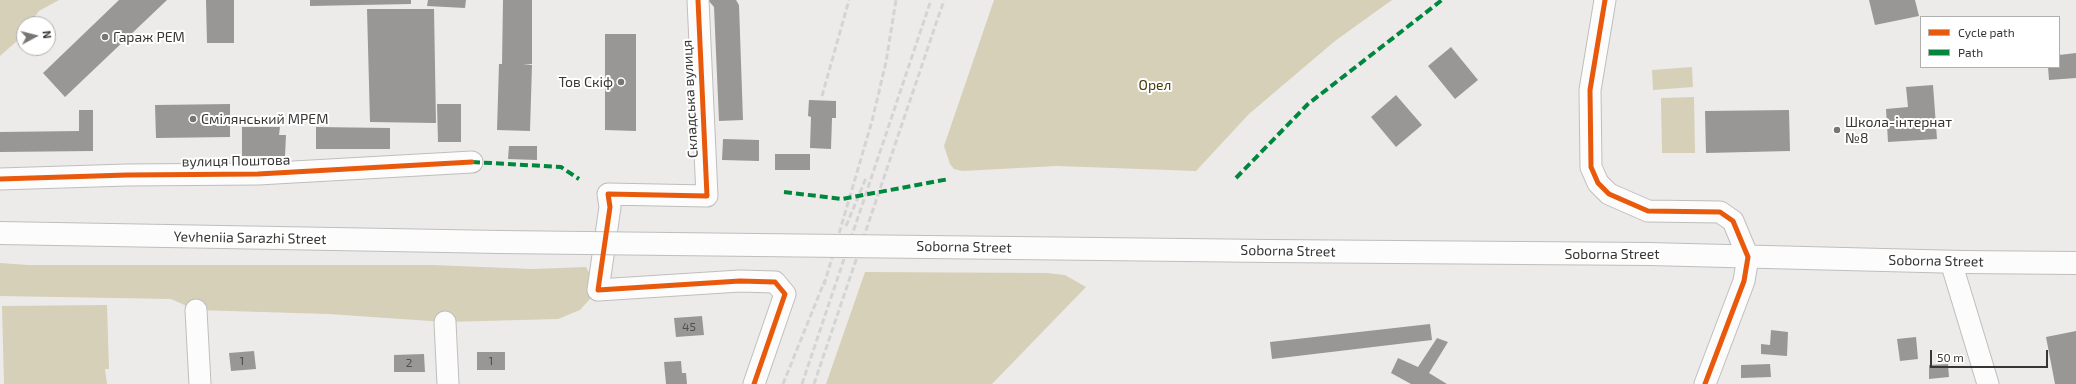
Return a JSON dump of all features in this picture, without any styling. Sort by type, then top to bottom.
[{"type":"main road","name":"Yevheniia Sarazhi Street","points":[[0,234],[500,242]]},
{"type":"main road","name":"Soborna Street","points":[[500,242],[1465,254],[1649,254],[1951,262],[2076,263]]},
{"type":"street","name":"Складська вулиця","points":[[698,0],[707,196],[608,194],[610,207],[598,290],[740,281],[775,282],[785,294],[754,384]]},
{"type":"street","points":[[1605,0],[1590,90],[1591,167],[1598,183],[1609,194],[1648,211],[1720,212],[1733,221],[1748,257],[1744,281],[1705,384]]},
{"type":"street","name":"вулиця Поштова","points":[[0,179],[126,175],[258,174],[472,162]]},
{"type":"street","points":[[1951,262],[1988,384]]},
{"type":"street","points":[[196,310],[200,384]]},
{"type":"street","points":[[445,322],[448,384]]},
{"type":"green space","points":[[0,0],[59,0],[39,11],[35,16],[16,16],[16,42],[0,56]]},
{"type":"green space","name":"Орел","points":[[994,0],[1392,0],[1335,41],[1249,114],[1196,171],[1057,166],[962,171],[954,169],[950,164],[944,146]]},
{"type":"green space","points":[[1692,67],[1693,87],[1653,90],[1652,70]]},
{"type":"green space","points":[[1694,97],[1695,153],[1662,153],[1661,98]]},
{"type":"green space","points":[[0,263],[28,265],[433,265],[533,269],[586,267],[598,290],[580,310],[558,319],[445,322],[328,314],[196,310],[171,299],[0,296]]},
{"type":"green space","points":[[865,272],[1046,273],[1065,275],[1086,287],[992,384],[826,384]]},
{"type":"green space","points":[[107,305],[109,369],[105,369],[107,384],[4,384],[2,306]]},
{"type":"building","name":"Гараж РЕМ","points":[[119,0],[167,0],[65,97],[43,73]]},
{"type":"building","points":[[206,0],[234,0],[234,43],[207,43]]},
{"type":"building","points":[[310,0],[411,0],[411,4],[310,6]]},
{"type":"building","points":[[428,0],[466,0],[465,8],[427,6]]},
{"type":"building","points":[[503,0],[532,0],[532,64],[523,64],[532,65],[530,131],[497,130],[499,64],[502,64]]},
{"type":"building","points":[[708,0],[736,0],[739,5],[743,120],[719,121],[714,7]]},
{"type":"building","points":[[1869,0],[1915,0],[1919,16],[1875,25]]},
{"type":"building","points":[[367,9],[434,9],[436,123],[370,122]]},
{"type":"building","name":"Тов Скіф","points":[[605,34],[636,34],[636,131],[605,130]]},
{"type":"building","points":[[1451,47],[1478,80],[1455,99],[1428,66]]},
{"type":"building","points":[[2076,53],[2076,78],[2049,80],[2048,68],[2060,68],[2060,55]]},
{"type":"building","points":[[1933,85],[1937,139],[1888,142],[1886,109],[1908,107],[1906,87]]},
{"type":"building","points":[[1396,95],[1422,125],[1396,147],[1371,117]]},
{"type":"building","points":[[809,100],[836,101],[836,118],[832,118],[831,149],[810,148],[811,117],[808,116]]},
{"type":"building","name":"Смілянський МРЕМ","points":[[230,104],[230,137],[156,138],[155,105]]},
{"type":"building","points":[[437,104],[461,104],[461,142],[438,142]]},
{"type":"building","points":[[79,110],[93,110],[93,151],[0,152],[0,132],[79,131]]},
{"type":"building","points":[[1789,110],[1790,151],[1706,153],[1705,111]]},
{"type":"building","points":[[242,127],[280,127],[279,135],[286,135],[285,156],[242,156]]},
{"type":"building","points":[[316,127],[390,128],[390,149],[316,149]]},
{"type":"building","points":[[723,139],[759,140],[759,161],[722,160]]},
{"type":"building","points":[[509,146],[537,146],[537,160],[508,159]]},
{"type":"building","points":[[775,154],[810,154],[810,170],[775,170]]},
{"type":"building","points":[[702,316],[704,335],[676,337],[674,318]]},
{"type":"building","points":[[1430,324],[1432,340],[1272,359],[1270,342]]},
{"type":"building","points":[[1771,330],[1788,332],[1787,356],[1761,354],[1761,344],[1770,345]]},
{"type":"building","points":[[2076,331],[2076,384],[2055,384],[2046,337]]},
{"type":"building","points":[[1916,337],[1918,359],[1900,361],[1897,339]]},
{"type":"building","points":[[1437,338],[1448,342],[1429,373],[1447,384],[1411,384],[1391,373],[1398,358],[1418,367]]},
{"type":"building","points":[[254,351],[256,369],[231,371],[229,353]]},
{"type":"building","points":[[477,352],[505,352],[505,370],[477,370]]},
{"type":"building","points":[[424,354],[425,372],[394,372],[394,355]]},
{"type":"building","points":[[681,361],[682,373],[686,373],[687,384],[666,384],[664,362]]},
{"type":"building","points":[[1770,364],[1771,377],[1741,378],[1741,365]]},
{"type":"building","points":[[1948,364],[1949,377],[1929,379],[1929,365]]},
{"type":"railway","points":[[822,96],[849,0]]},
{"type":"railway","points":[[824,285],[872,121],[886,62],[896,0]]},
{"type":"railway","points":[[802,384],[931,0]]},
{"type":"railway","points":[[814,384],[944,0]]},
{"type":"railway","points":[[846,226],[866,178]]},
{"type":"railway","points":[[783,384],[825,280]]},
{"type":"marked path","points":[[1236,178],[1308,104],[1442,0]]},
{"type":"marked path","points":[[472,162],[561,167],[579,179]]},
{"type":"marked path","points":[[784,192],[842,199],[949,179]]},
{"type":"cycle path","points":[[698,0],[707,196],[608,194],[610,207],[598,290],[740,281],[775,282],[785,294],[754,384]]},
{"type":"cycle path","points":[[1605,0],[1590,90],[1591,167],[1598,183],[1609,194],[1648,211],[1720,212],[1733,221],[1748,257],[1744,281],[1705,384]]},
{"type":"cycle path","points":[[0,179],[127,175],[258,174],[472,162]]},
{"type":"place","name":"Гараж РЕМ","points":[[105,37]]},
{"type":"place","name":"Тов Скіф","points":[[621,82]]},
{"type":"place","name":"Смілянський МРЕМ","points":[[193,119]]},
{"type":"place","name":"Школа-інтернат №8","points":[[1837,130]]}]
